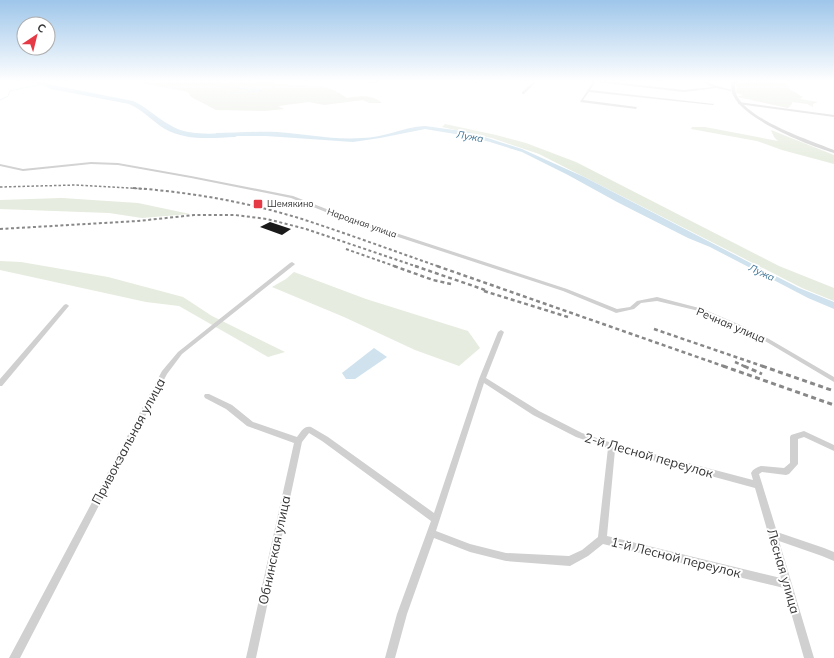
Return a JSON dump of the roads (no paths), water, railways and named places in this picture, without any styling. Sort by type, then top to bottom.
[{"type":"street","points":[[748,111],[774,127],[834,152]]},
{"type":"street","points":[[799,111],[834,116]]},
{"type":"street","name":"Народная улица","points":[[0,165],[23,170],[91,163],[118,164],[192,177],[292,198],[344,218],[565,290],[616,311],[622,310]]},
{"type":"street","name":"Привокзальная улица","points":[[14,658],[168,368],[180,353],[292,264]]},
{"type":"street","name":"Речная улица","points":[[622,310],[632,308],[639,302],[657,299],[701,310],[767,340],[834,380]]},
{"type":"street","points":[[0,384],[66,306]]},
{"type":"street","points":[[390,658],[402,614],[436,520],[482,379],[501,332]]},
{"type":"street","name":"2-й Лесной переулок","points":[[482,379],[536,413],[579,435],[612,446],[757,485]]},
{"type":"street","points":[[207,396],[230,407],[250,424],[298,441],[308,429],[314,432],[436,520]]},
{"type":"street","points":[[757,485],[755,474],[761,469],[786,472],[794,464],[794,437],[804,434],[834,448]]},
{"type":"street","name":"Обнинская улица","points":[[251,658],[298,441]]},
{"type":"street","points":[[602,539],[612,446]]},
{"type":"street","name":"Лесная улица","points":[[757,485],[774,535],[809,658]]},
{"type":"street","name":"1-й Лесной переулок","points":[[431,533],[470,548],[506,557],[570,561],[585,553],[602,539],[787,584]]},
{"type":"street","points":[[774,535],[824,552],[834,557]]},
{"type":"water","points":[[425,126],[469,132],[522,149],[584,177],[799,288],[834,302],[834,309],[808,298],[710,247],[688,238],[522,152],[490,142],[467,136],[425,129],[353,142],[266,136],[216,136],[216,133],[269,132],[330,138],[370,138],[409,128]]},
{"type":"water","points":[[374,348],[387,357],[355,379],[346,379],[342,373]]},
{"type":"waterway","name":"Лужа","points":[[145,111],[162,124],[180,133],[203,136],[235,135]]},
{"type":"railway","points":[[0,187],[76,185],[140,189]]},
{"type":"railway","points":[[133,188],[140,189]]},
{"type":"railway","points":[[140,189],[146,189]]},
{"type":"railway","points":[[140,189],[197,195],[281,213],[440,267]]},
{"type":"railway","points":[[0,229],[138,221],[194,215],[235,215],[267,219],[306,229],[418,267]]},
{"type":"railway","points":[[346,249],[397,267]]},
{"type":"railway","points":[[394,266],[433,280],[451,284]]},
{"type":"railway","points":[[415,266],[488,291]]},
{"type":"railway","points":[[437,266],[726,367]]},
{"type":"railway","points":[[484,291],[568,317]]},
{"type":"railway","points":[[654,329],[765,367]]},
{"type":"railway","points":[[735,362],[746,367]]},
{"type":"railway","points":[[723,366],[834,405]]},
{"type":"railway","points":[[744,366],[762,374]]},
{"type":"railway","points":[[762,366],[834,391]]},
{"type":"place","name":"Шемякино","points":[[258,204]]}]
